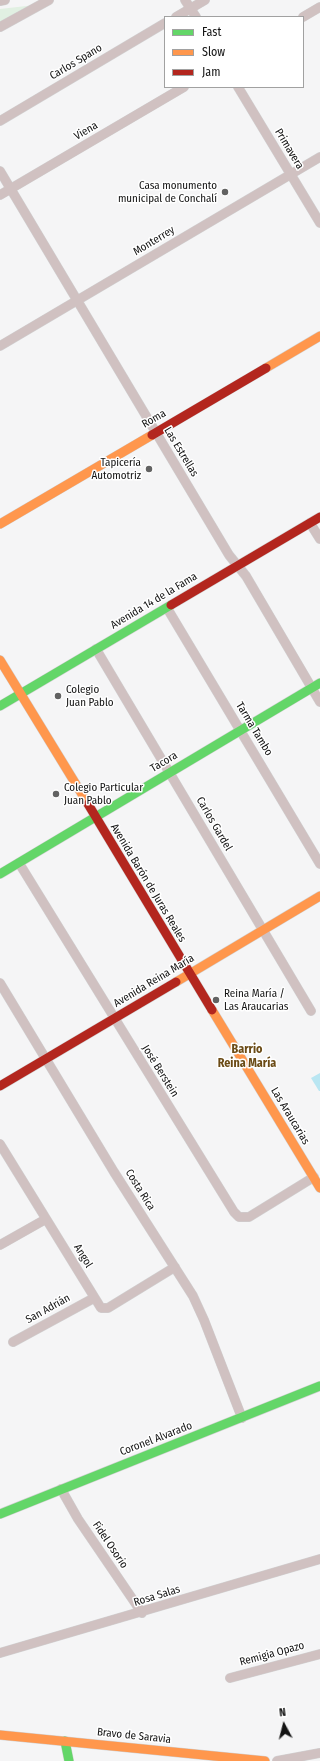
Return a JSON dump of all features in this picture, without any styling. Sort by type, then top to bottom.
[{"type":"street","points":[[0,1],[5,0]]},
{"type":"street","points":[[0,26],[49,0]]},
{"type":"street","points":[[185,0],[195,16]]},
{"type":"street","points":[[178,16],[205,0]]},
{"type":"street","points":[[304,16],[320,7]]},
{"type":"street","name":"Carlos Spano","points":[[0,121],[164,25]]},
{"type":"street","name":"Viena","points":[[0,195],[182,88]]},
{"type":"street","name":"Primavera","points":[[239,88],[320,223]]},
{"type":"street","name":"Monterrey","points":[[0,346],[320,157]]},
{"type":"street","name":"Las Estrellas","points":[[0,171],[229,555],[246,576],[316,686],[320,702]]},
{"type":"street","name":"Roma","points":[[0,524],[320,336]]},
{"type":"street","name":"Avenida 14 de la Fama","points":[[0,706],[320,517]]},
{"type":"street","points":[[310,523],[320,539]]},
{"type":"street","name":"Tarma Tambo","points":[[167,608],[320,864]]},
{"type":"street","name":"Carlos Gardel","points":[[96,649],[311,1011]]},
{"type":"street","name":"Avenida Barón de Juras Reales","points":[[0,660],[189,974]]},
{"type":"street","name":"Tacora","points":[[0,874],[316,686]]},
{"type":"street","name":"José Berstein","points":[[19,863],[236,1215],[242,1218],[249,1217],[314,1177]]},
{"type":"street","name":"Avenida Reina María","points":[[0,1086],[320,896]]},
{"type":"street","name":"Las Araucarias","points":[[189,974],[320,1188]]},
{"type":"street","name":"Costa Rica","points":[[0,983],[114,1172],[193,1296],[201,1312],[242,1418]]},
{"type":"street","name":"Angol","points":[[0,1144],[99,1307],[106,1309],[175,1267]]},
{"type":"street","points":[[0,1245],[46,1219]]},
{"type":"street","name":"San Adrián","points":[[13,1342],[94,1298]]},
{"type":"street","name":"Coronel Alvarado","points":[[0,1514],[320,1386]]},
{"type":"street","name":"Fidel Osorio","points":[[61,1489],[78,1519],[142,1613]]},
{"type":"street","name":"Rosa Salas","points":[[0,1653],[142,1613],[320,1559]]},
{"type":"street","name":"Remigia Opazo","points":[[230,1678],[320,1654]]},
{"type":"street","name":"Bravo de Saravia","points":[[0,1735],[265,1761]]},
{"type":"street","points":[[65,1741],[69,1761]]},
{"type":"street","points":[[277,1761],[320,1753]]},
{"type":"green space","points":[[35,5],[0,24],[0,9]]},
{"type":"water","points":[[320,1073],[320,1091],[319,1091],[311,1078]]},
{"type":"traffic: fast","points":[[0,706],[171,605]]},
{"type":"traffic: fast","points":[[0,874],[320,683]]},
{"type":"traffic: fast","points":[[0,1514],[320,1386]]},
{"type":"traffic: fast","points":[[65,1741],[69,1761]]},
{"type":"traffic: slow","points":[[266,368],[320,336]]},
{"type":"traffic: slow","points":[[0,524],[152,435]]},
{"type":"traffic: slow","points":[[0,660],[88,804]]},
{"type":"traffic: slow","points":[[176,982],[320,896]]},
{"type":"traffic: slow","points":[[212,1010],[320,1188]]},
{"type":"traffic: slow","points":[[0,1735],[265,1761]]},
{"type":"traffic: jam","points":[[152,435],[266,368]]},
{"type":"traffic: jam","points":[[171,605],[320,517]]},
{"type":"traffic: jam","points":[[88,804],[212,1010]]},
{"type":"traffic: jam","points":[[0,1086],[176,982]]},
{"type":"place","name":"Casa monumento municipal de Conchalí","points":[[225,192]]},
{"type":"place","name":"Tapicería Automotriz","points":[[149,469]]},
{"type":"place","name":"Colegio Juan Pablo","points":[[58,696]]},
{"type":"place","name":"Colegio Particular Juan Pablo","points":[[56,794]]},
{"type":"place","name":"Reina María / Las Araucarias","points":[[216,1000]]},
{"type":"district","name":"Barrio Reina María","points":[[247,1057]]}]
